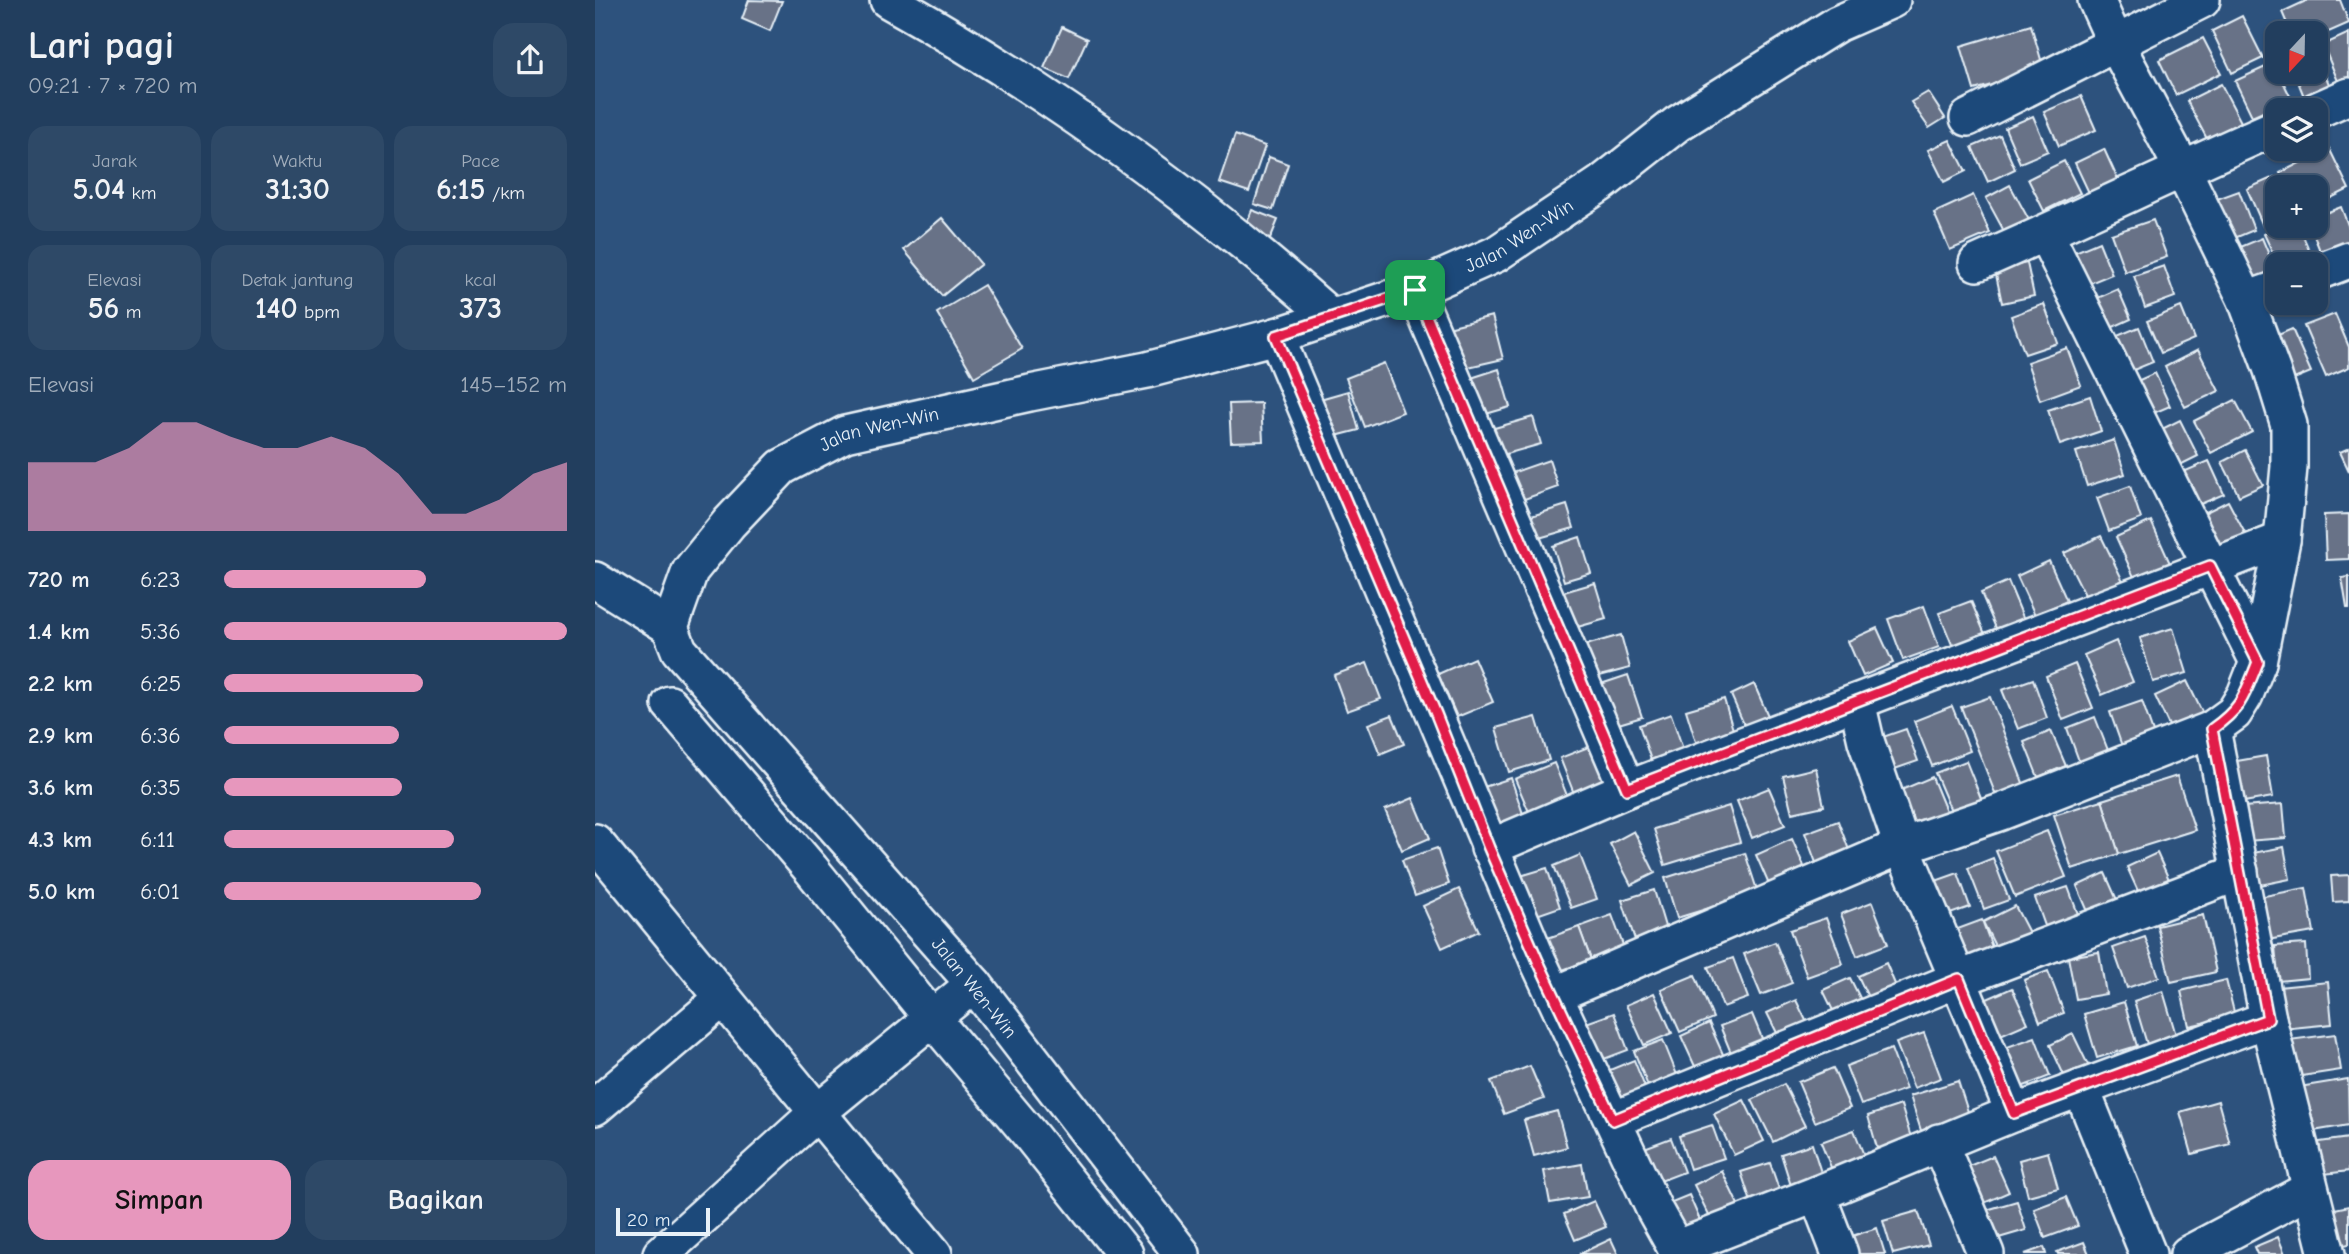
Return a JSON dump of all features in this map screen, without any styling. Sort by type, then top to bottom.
[{"type":"street","points":[[888,0],[953,37],[1062,106],[1157,175],[1256,253],[1331,317]]},
{"type":"street","name":"Jalan Wen-Win","points":[[1182,1254],[974,984],[679,650],[670,627],[690,571],[729,523],[782,467],[845,435],[1147,370],[1276,336],[1415,290],[1496,254],[1602,183],[1678,124],[1837,24],[1892,0]]},
{"type":"street","points":[[1554,995],[1902,846],[2001,812],[2212,729],[2234,713],[2245,695],[2258,662],[2282,540],[2289,467],[2289,425],[2272,370],[2262,294],[2182,168],[2115,42],[2096,0]]},
{"type":"street","points":[[1968,118],[2201,0]]},
{"type":"street","points":[[2328,105],[2349,96]]},
{"type":"street","points":[[1977,263],[2265,132]]},
{"type":"street","points":[[2045,233],[2258,662]]},
{"type":"street","points":[[2328,269],[2349,260]]},
{"type":"street","points":[[1415,290],[1627,789]]},
{"type":"street","points":[[1276,336],[1436,714],[1489,848],[1655,1211],[1678,1251],[1939,1142],[2268,1019]]},
{"type":"street","points":[[1489,848],[1627,789],[2282,540]]},
{"type":"street","points":[[595,580],[670,627]]},
{"type":"street","points":[[1857,702],[1866,741],[1902,846],[2014,1113]]},
{"type":"street","points":[[670,704],[811,869],[1125,1254]]},
{"type":"street","points":[[2212,729],[2268,1019],[2327,1254]]},
{"type":"street","points":[[595,842],[818,1112],[920,1249]]},
{"type":"street","points":[[1613,1120],[1959,979],[2240,872]]},
{"type":"street","points":[[661,1254],[818,1112],[974,984]]},
{"type":"street","points":[[600,1093],[723,998]]},
{"type":"street","points":[[2081,1088],[2148,1254]]},
{"type":"street","points":[[1939,1142],[1986,1254]]},
{"type":"street","points":[[2188,1254],[2309,1190]]},
{"type":"street","points":[[1817,1194],[1840,1254]]},
{"type":"building","points":[[749,0],[782,1],[770,31],[742,19]]},
{"type":"building","points":[[2308,0],[2340,0],[2349,23],[2328,32],[2328,21],[2286,21],[2282,12]]},
{"type":"building","points":[[2242,16],[2263,58],[2232,73],[2212,31]]},
{"type":"building","points":[[2031,25],[2044,70],[1974,90],[1961,46]]},
{"type":"building","points":[[1062,27],[1087,39],[1069,79],[1044,68]]},
{"type":"building","points":[[2349,33],[2349,82],[2340,86],[2328,57],[2328,43]]},
{"type":"building","points":[[2203,38],[2221,73],[2176,95],[2159,60]]},
{"type":"building","points":[[2265,67],[2265,84],[2284,84],[2291,98],[2265,98],[2265,110],[2252,116],[2235,81]]},
{"type":"building","points":[[2328,82],[2331,89],[2305,98],[2299,84],[2328,84]]},
{"type":"building","points":[[2221,84],[2241,122],[2207,139],[2187,101]]},
{"type":"building","points":[[1928,92],[1945,118],[1929,128],[1911,102]]},
{"type":"building","points":[[2081,96],[2096,130],[2059,146],[2044,112]]},
{"type":"building","points":[[2033,116],[2048,151],[2020,163],[2005,128]]},
{"type":"building","points":[[1235,135],[1265,146],[1249,192],[1219,182]]},
{"type":"building","points":[[2000,135],[2015,169],[1988,182],[1972,147]]},
{"type":"building","points":[[1950,140],[1966,171],[1944,182],[1928,150]]},
{"type":"building","points":[[2104,149],[2119,182],[2090,195],[2075,163]]},
{"type":"building","points":[[2328,149],[2349,189],[2328,200],[2328,175],[2281,175],[2280,173],[2304,161],[2328,161]]},
{"type":"building","points":[[1269,157],[1288,164],[1273,210],[1254,204]]},
{"type":"building","points":[[2064,161],[2080,193],[2044,211],[2028,179]]},
{"type":"building","points":[[2265,181],[2265,225],[2263,226],[2247,189]]},
{"type":"building","points":[[2010,185],[2029,220],[2005,233],[1986,198]]},
{"type":"building","points":[[2239,191],[2254,230],[2230,240],[2214,200]]},
{"type":"building","points":[[1973,195],[1990,233],[1950,250],[1934,213]]},
{"type":"building","points":[[2341,207],[2349,228],[2349,248],[2328,256],[2328,252],[2321,252],[2315,238],[2328,238],[2328,212]]},
{"type":"building","points":[[1252,210],[1278,220],[1266,249],[1240,239]]},
{"type":"building","points":[[942,218],[981,264],[942,296],[904,250]]},
{"type":"building","points":[[2153,220],[2167,257],[2125,272],[2111,234]]},
{"type":"building","points":[[2262,238],[2268,252],[2265,252],[2265,279],[2246,287],[2231,251]]},
{"type":"building","points":[[2266,238],[2304,238],[2310,252],[2272,252]]},
{"type":"building","points":[[2099,242],[2112,274],[2083,286],[2070,254]]},
{"type":"building","points":[[2027,263],[2034,296],[2002,303],[1995,270]]},
{"type":"building","points":[[2164,266],[2175,297],[2145,308],[2134,276]]},
{"type":"building","points":[[984,285],[1022,349],[974,377],[937,313]]},
{"type":"building","points":[[2118,289],[2131,319],[2100,333],[2086,303]]},
{"type":"building","points":[[2044,304],[2058,343],[2025,354],[2011,316]]},
{"type":"building","points":[[2181,307],[2194,339],[2161,353],[2147,321]]},
{"type":"building","points":[[2335,314],[2349,347],[2349,367],[2326,377],[2304,326]]},
{"type":"building","points":[[1492,316],[1503,359],[1455,370],[1444,328]]},
{"type":"building","points":[[2139,327],[2153,362],[2119,376],[2105,341]]},
{"type":"building","points":[[2292,329],[2311,372],[2282,384],[2264,341]]},
{"type":"building","points":[[2067,348],[2081,385],[2040,400],[2027,362]]},
{"type":"building","points":[[2198,350],[2219,391],[2185,407],[2165,367]]},
{"type":"building","points":[[1384,363],[1403,412],[1365,427],[1346,378]]},
{"type":"building","points":[[1499,369],[1510,407],[1479,416],[1468,379]]},
{"type":"building","points":[[2155,373],[2170,406],[2142,418],[2128,385]]},
{"type":"building","points":[[1348,391],[1359,430],[1324,439],[1313,401]]},
{"type":"building","points":[[2090,396],[2101,431],[2060,445],[2048,410]]},
{"type":"building","points":[[2235,400],[2252,432],[2211,453],[2194,421]]},
{"type":"building","points":[[1261,403],[1263,441],[1231,442],[1229,404]]},
{"type":"building","points":[[1533,417],[1541,444],[1499,456],[1491,429]]},
{"type":"building","points":[[2180,420],[2198,456],[2168,471],[2150,435]]},
{"type":"building","points":[[2114,440],[2125,474],[2087,486],[2076,452]]},
{"type":"building","points":[[2349,448],[2349,471],[2340,452]]},
{"type":"building","points":[[2245,450],[2263,485],[2239,496],[2222,462]]},
{"type":"building","points":[[1549,460],[1558,487],[1519,501],[1509,474]]},
{"type":"building","points":[[2209,461],[2224,494],[2189,509],[2174,476]]},
{"type":"building","points":[[2130,486],[2141,519],[2109,531],[2097,498]]},
{"type":"building","points":[[2228,501],[2247,537],[2217,552],[2198,516]]},
{"type":"building","points":[[1567,505],[1574,528],[1532,540],[1525,518]]},
{"type":"building","points":[[2349,514],[2349,559],[2326,560],[2324,515]]},
{"type":"building","points":[[2151,521],[2173,570],[2138,586],[2116,537]]},
{"type":"building","points":[[2101,536],[2123,581],[2087,599],[2064,553]]},
{"type":"building","points":[[1580,537],[1591,573],[1564,581],[1553,546]]},
{"type":"building","points":[[2049,561],[2067,601],[2035,615],[2017,576]]},
{"type":"building","points":[[2349,577],[2349,608],[2347,608],[2342,578]]},
{"type":"building","points":[[2008,581],[2025,622],[1998,633],[1981,593]]},
{"type":"building","points":[[1595,583],[1606,619],[1567,630],[1557,594]]},
{"type":"building","points":[[1971,601],[1985,634],[1953,647],[1939,613]]},
{"type":"building","points":[[1924,606],[1939,647],[1903,660],[1888,619]]},
{"type":"building","points":[[1877,628],[1893,663],[1863,676],[1848,641]]},
{"type":"building","points":[[2173,628],[2187,673],[2153,682],[2140,638]]},
{"type":"building","points":[[1621,635],[1630,668],[1588,679],[1579,647]]},
{"type":"building","points":[[2116,641],[2133,682],[2102,695],[2084,655]]},
{"type":"building","points":[[1474,658],[1493,702],[1457,717],[1438,674]]},
{"type":"building","points":[[1367,663],[1381,699],[1347,711],[1334,675]]},
{"type":"building","points":[[2075,664],[2093,708],[2063,720],[2046,676]]},
{"type":"building","points":[[1628,675],[1642,717],[1605,728],[1592,687]]},
{"type":"building","points":[[2033,679],[2047,718],[2018,729],[2002,690]]},
{"type":"building","points":[[2187,681],[2205,718],[2172,732],[2155,696]]},
{"type":"building","points":[[1754,684],[1769,718],[1746,729],[1731,695]]},
{"type":"building","points":[[1990,697],[2025,788],[1997,798],[1961,707]]},
{"type":"building","points":[[1724,699],[1734,733],[1697,745],[1686,710]]},
{"type":"building","points":[[2142,701],[2155,738],[2123,749],[2110,712]]},
{"type":"building","points":[[1952,706],[1970,751],[1932,766],[1914,721]]},
{"type":"building","points":[[1671,714],[1684,752],[1652,763],[1639,725]]},
{"type":"building","points":[[1392,715],[1404,744],[1380,754],[1368,724]]},
{"type":"building","points":[[1536,717],[1549,760],[1509,772],[1496,728]]},
{"type":"building","points":[[2095,717],[2111,758],[2082,769],[2067,728]]},
{"type":"building","points":[[1906,729],[1918,761],[1889,771],[1877,739]]},
{"type":"building","points":[[2051,731],[2066,766],[2038,777],[2024,742]]},
{"type":"building","points":[[1596,744],[1611,782],[1575,796],[1560,758]]},
{"type":"building","points":[[2266,756],[2273,797],[2238,803],[2231,762]]},
{"type":"building","points":[[1966,761],[1982,801],[1952,813],[1935,773]]},
{"type":"building","points":[[1554,763],[1570,803],[1532,819],[1515,779]]},
{"type":"building","points":[[1816,768],[1824,806],[1792,813],[1783,776]]},
{"type":"building","points":[[2177,776],[2195,830],[2119,854],[2102,800]]},
{"type":"building","points":[[1932,777],[1949,818],[1907,836],[1889,795]]},
{"type":"building","points":[[1511,778],[1524,817],[1489,829],[1475,790]]},
{"type":"building","points":[[1769,788],[1785,825],[1752,838],[1737,801]]},
{"type":"building","points":[[1413,798],[1430,838],[1402,850],[1385,810]]},
{"type":"building","points":[[2102,800],[2119,854],[2072,869],[2054,815]]},
{"type":"building","points":[[2283,804],[2286,838],[2246,841],[2243,807]]},
{"type":"building","points":[[1729,806],[1740,842],[1665,865],[1654,829]]},
{"type":"building","points":[[1838,821],[1852,858],[1819,871],[1805,833]]},
{"type":"building","points":[[1634,831],[1655,873],[1631,885],[1610,844]]},
{"type":"building","points":[[2047,831],[2066,877],[2015,897],[1996,851]]},
{"type":"building","points":[[1792,839],[1806,871],[1770,887],[1756,855]]},
{"type":"building","points":[[2284,847],[2290,879],[2260,885],[2253,853]]},
{"type":"building","points":[[1437,848],[1449,884],[1415,896],[1402,860]]},
{"type":"building","points":[[1745,853],[1758,893],[1677,918],[1665,878]]},
{"type":"building","points":[[2157,853],[2172,886],[2142,900],[2127,867]]},
{"type":"building","points":[[1580,855],[1597,899],[1571,908],[1554,866]]},
{"type":"building","points":[[1993,858],[2009,900],[1984,909],[1968,868]]},
{"type":"building","points":[[1547,868],[1560,907],[1531,917],[1517,877]]},
{"type":"building","points":[[1958,873],[1970,907],[1936,919],[1924,885]]},
{"type":"building","points":[[2105,873],[2121,909],[2092,921],[2077,886]]},
{"type":"building","points":[[2349,875],[2349,901],[2333,902],[2331,876]]},
{"type":"building","points":[[2068,887],[2082,925],[2049,937],[2035,898]]},
{"type":"building","points":[[2306,888],[2314,932],[2267,940],[2259,897]]},
{"type":"building","points":[[1459,889],[1479,931],[1442,948],[1423,906]]},
{"type":"building","points":[[1654,890],[1666,930],[1635,940],[1622,900]]},
{"type":"building","points":[[1872,902],[1888,944],[1857,956],[1841,914]]},
{"type":"building","points":[[2015,906],[2036,946],[2003,962],[1983,922]]},
{"type":"building","points":[[1612,915],[1624,948],[1591,960],[1579,927]]},
{"type":"building","points":[[2203,915],[2216,972],[2171,982],[2157,926]]},
{"type":"building","points":[[1826,918],[1843,964],[1807,977],[1790,930]]},
{"type":"building","points":[[1982,920],[1996,958],[1957,972],[1944,934]]},
{"type":"building","points":[[1579,927],[1591,960],[1551,974],[1539,941]]},
{"type":"building","points":[[2145,937],[2159,977],[2127,988],[2113,948]]},
{"type":"building","points":[[1775,942],[1792,983],[1761,995],[1744,954]]},
{"type":"building","points":[[2306,944],[2308,978],[2278,981],[2275,946]]},
{"type":"building","points":[[2099,952],[2106,994],[2076,999],[2068,957]]},
{"type":"building","points":[[1733,958],[1748,998],[1723,1007],[1708,967]]},
{"type":"building","points":[[1886,963],[1900,996],[1873,1008],[1858,976]]},
{"type":"building","points":[[2048,971],[2064,1013],[2040,1022],[2024,980]]},
{"type":"building","points":[[1695,975],[1713,1018],[1680,1032],[1661,989]]},
{"type":"building","points":[[1850,978],[1865,1008],[1838,1021],[1823,990]]},
{"type":"building","points":[[2226,980],[2235,1016],[2189,1026],[2181,991]]},
{"type":"building","points":[[2328,982],[2332,1024],[2282,1029],[2278,987]]},
{"type":"building","points":[[2012,988],[2028,1023],[1996,1037],[1980,1002]]},
{"type":"building","points":[[2163,991],[2176,1035],[2147,1044],[2134,1001]]},
{"type":"building","points":[[1654,993],[1672,1033],[1644,1045],[1626,1005]]},
{"type":"building","points":[[1796,1000],[1812,1033],[1784,1047],[1767,1013]]},
{"type":"building","points":[[2124,1002],[2137,1046],[2097,1058],[2084,1014]]},
{"type":"building","points":[[1614,1013],[1628,1050],[1596,1062],[1583,1024]]},
{"type":"building","points":[[1752,1014],[1768,1053],[1736,1065],[1720,1026]]},
{"type":"building","points":[[1709,1023],[1726,1061],[1698,1073],[1681,1036]]},
{"type":"building","points":[[1924,1033],[1941,1078],[1914,1088],[1896,1043]]},
{"type":"building","points":[[2073,1034],[2091,1071],[2067,1082],[2050,1045]]},
{"type":"building","points":[[2335,1034],[2341,1070],[2295,1077],[2289,1040]]},
{"type":"building","points":[[2035,1037],[2050,1076],[2011,1091],[1996,1051]]},
{"type":"building","points":[[1663,1040],[1679,1080],[1650,1091],[1634,1051]]},
{"type":"building","points":[[1891,1049],[1906,1089],[1861,1105],[1846,1066]]},
{"type":"building","points":[[1634,1060],[1648,1095],[1615,1108],[1600,1074]]},
{"type":"building","points":[[1530,1066],[1544,1099],[1504,1114],[1491,1081]]},
{"type":"building","points":[[1833,1068],[1850,1108],[1815,1122],[1798,1082]]},
{"type":"building","points":[[2348,1079],[2349,1125],[2307,1132],[2299,1087]]},
{"type":"building","points":[[1958,1081],[1972,1124],[1924,1140],[1910,1096]]},
{"type":"building","points":[[1784,1084],[1805,1126],[1773,1142],[1752,1100]]},
{"type":"building","points":[[1744,1100],[1764,1141],[1734,1155],[1714,1114]]},
{"type":"building","points":[[2218,1101],[2230,1144],[2192,1154],[2180,1112]]},
{"type":"building","points":[[1901,1105],[1913,1144],[1879,1155],[1868,1116]]},
{"type":"building","points":[[1557,1111],[1567,1147],[1534,1156],[1524,1120]]},
{"type":"building","points":[[1712,1125],[1724,1158],[1690,1169],[1679,1136]]},
{"type":"building","points":[[1854,1130],[1869,1168],[1836,1180],[1821,1142]]},
{"type":"building","points":[[1671,1138],[1684,1172],[1650,1185],[1636,1151]]},
{"type":"building","points":[[2349,1138],[2349,1171],[2324,1174],[2319,1142]]},
{"type":"building","points":[[1812,1144],[1824,1182],[1793,1192],[1781,1154]]},
{"type":"building","points":[[2048,1152],[2058,1188],[2028,1196],[2019,1160]]},
{"type":"building","points":[[1993,1156],[2009,1192],[1975,1207],[1959,1170]]},
{"type":"building","points":[[1770,1163],[1783,1201],[1754,1211],[1741,1172]]},
{"type":"building","points":[[1582,1164],[1588,1197],[1550,1203],[1544,1171]]},
{"type":"building","points":[[1722,1171],[1741,1211],[1713,1224],[1694,1185]]},
{"type":"building","points":[[1689,1195],[1702,1225],[1676,1237],[1662,1206]]},
{"type":"building","points":[[2066,1197],[2078,1226],[2045,1238],[2034,1209]]},
{"type":"building","points":[[1594,1201],[1606,1227],[1575,1240],[1564,1214]]},
{"type":"building","points":[[2017,1201],[2026,1230],[1992,1240],[1983,1211]]},
{"type":"building","points":[[2349,1206],[2349,1244],[2334,1247],[2325,1211]]},
{"type":"building","points":[[1918,1211],[1929,1245],[1893,1254],[1883,1221]]},
{"type":"building","points":[[1877,1228],[1885,1254],[1857,1254],[1852,1236]]},
{"type":"building","points":[[2278,1237],[2285,1254],[2257,1254],[2254,1247]]},
{"type":"building","points":[[1611,1239],[1618,1254],[1579,1254]]},
{"type":"building","points":[[2084,1242],[2089,1254],[2057,1252]]},
{"type":"building","points":[[2044,1247],[2046,1254],[2025,1254]]},
{"type":"route","points":[[1415,290],[1627,789],[2210,566],[2258,662],[2245,695],[2234,713],[2212,729],[2268,1019],[2014,1113],[1959,979],[1613,1120],[1538,961],[1489,848],[1436,714],[1276,336],[1415,290]]}]
